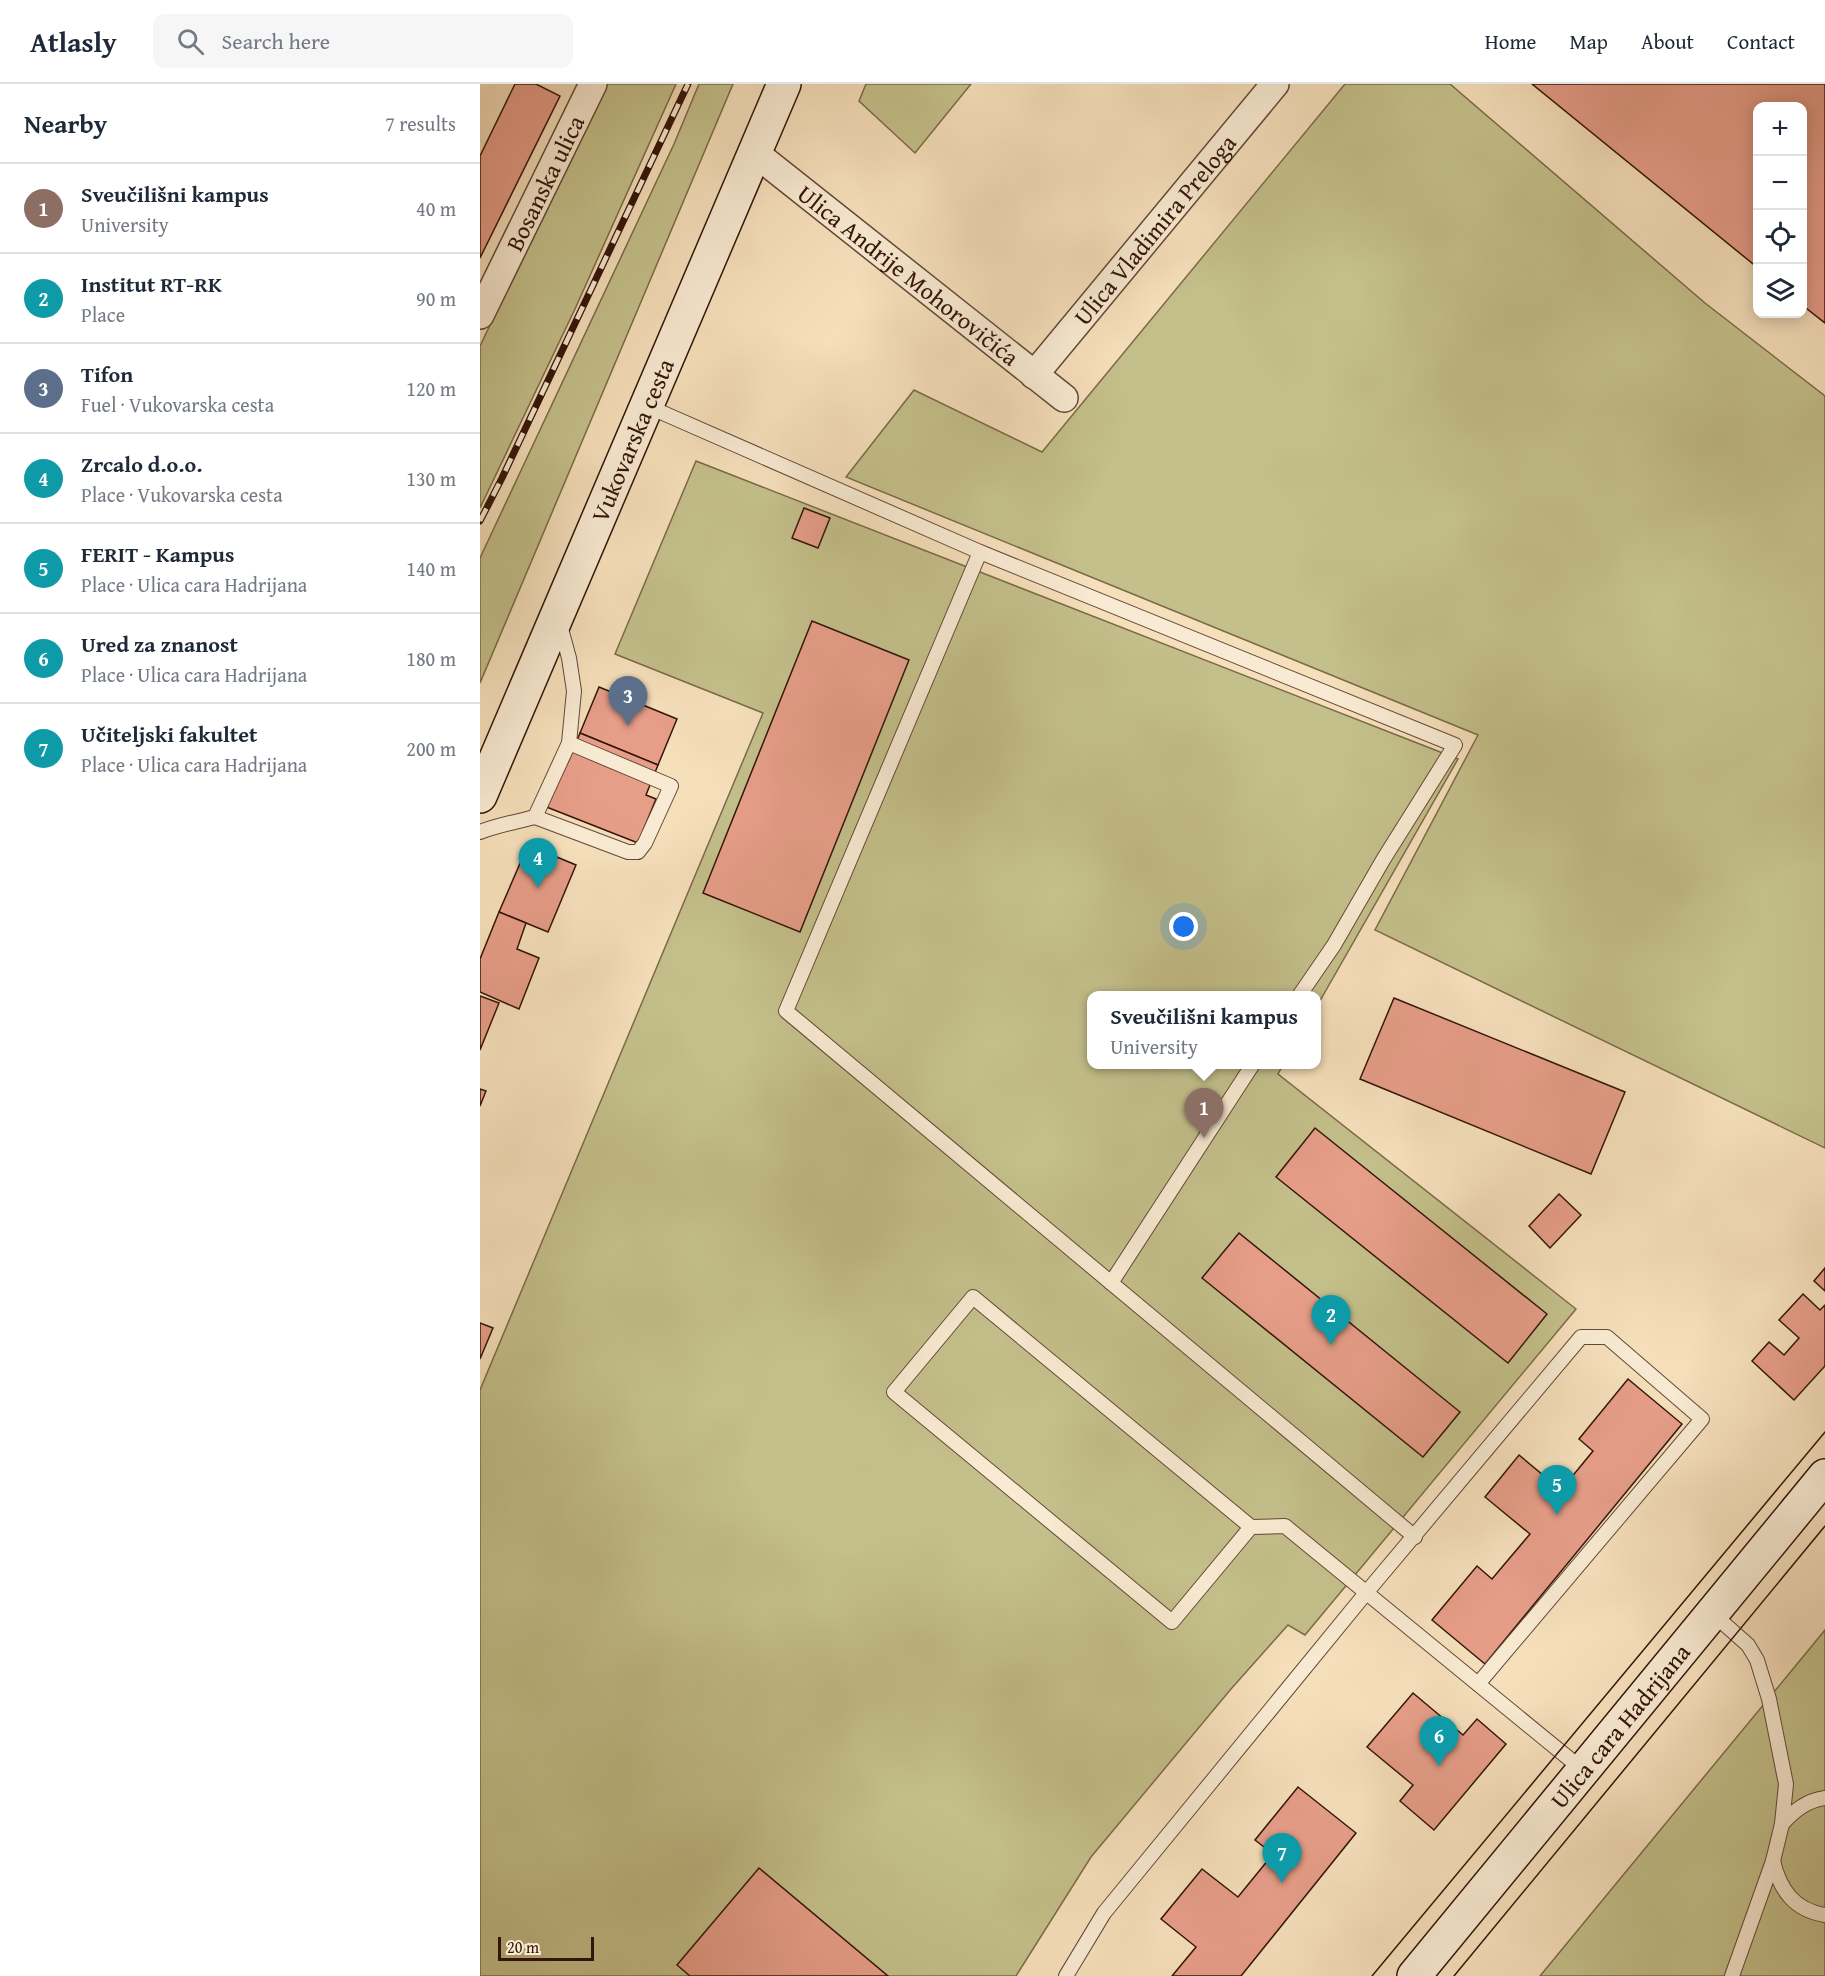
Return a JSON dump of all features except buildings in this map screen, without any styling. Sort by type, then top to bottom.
[{"type":"main road","name":"Vukovarska cesta","points":[[480,796],[784,84]]},
{"type":"main road","name":"Ulica cara Hadrijana","points":[[1414,1976],[1825,1476]]},
{"type":"street","name":"Bosanska ulica","points":[[480,315],[593,84]]},
{"type":"street","name":"Ulica Vladimira Preloga","points":[[1034,375],[1275,84]]},
{"type":"street","name":"Ulica Andrije Mohorovičića","points":[[755,153],[1064,398]]},
{"type":"lane","points":[[647,406],[980,552],[1455,745],[1383,860],[1334,945],[1302,991]]},
{"type":"lane","points":[[980,552],[786,1011],[1415,1537]]},
{"type":"lane","points":[[535,817],[569,743],[574,691],[569,658],[557,615]]},
{"type":"lane","points":[[480,832],[503,823],[535,817],[628,852],[638,852],[650,834],[671,786],[569,743]]},
{"type":"lane","points":[[1111,1283],[1250,1069]]},
{"type":"lane","points":[[1251,1527],[1172,1622],[894,1392],[973,1297],[1251,1527],[1285,1526],[1583,1770]]},
{"type":"lane","points":[[1066,1976],[1104,1913],[1366,1593],[1581,1337],[1606,1337],[1702,1419],[1478,1684]]},
{"type":"lane","points":[[1712,1613],[1748,1645],[1762,1676],[1786,1784],[1782,1824],[1773,1862],[1732,1976]]},
{"type":"lane","points":[[1782,1824],[1796,1809],[1812,1800],[1825,1798]]},
{"type":"lane","points":[[1773,1862],[1778,1880],[1789,1897],[1804,1909],[1825,1915]]},
{"type":"shaded area","points":[[606,84],[676,84],[575,309],[480,508],[480,346]]},
{"type":"shaded area","points":[[699,84],[733,84],[480,683],[480,558],[674,144]]},
{"type":"shaded area","points":[[866,84],[971,84],[915,153],[859,101]]},
{"type":"shaded area","points":[[1345,84],[1450,84],[1705,303],[1825,396],[1825,1148],[1375,930],[1478,735],[846,477],[914,390],[1042,452]]},
{"type":"shaded area","points":[[696,461],[1458,759],[1321,999],[1321,991],[1087,991],[1087,1069],[1281,1069],[1278,1074],[1576,1309],[1305,1635],[1288,1625],[1231,1689],[1091,1857],[1016,1976],[480,1976],[480,1390],[763,713],[615,654]]},
{"type":"shaded area","points":[[1825,1630],[1825,1976],[1540,1976]]},
{"type":"tram line","points":[[1372,1976],[1825,1432]]},
{"type":"tram line","points":[[1454,1976],[1825,1526]]},
{"type":"railway","points":[[480,521],[688,84]]},
{"type":"place","name":"Tifon","points":[[628,726]]},
{"type":"place","name":"Zrcalo d.o.o.","points":[[538,888]]},
{"type":"place","name":"Sveučilišni kampus","points":[[1204,1138]]},
{"type":"place","name":"Institut RT-RK","points":[[1331,1345]]},
{"type":"place","name":"FERIT - Kampus","points":[[1557,1515]]},
{"type":"place","name":"Ured za znanost","points":[[1439,1766]]},
{"type":"place","name":"Učiteljski fakultet","points":[[1282,1883]]}]
